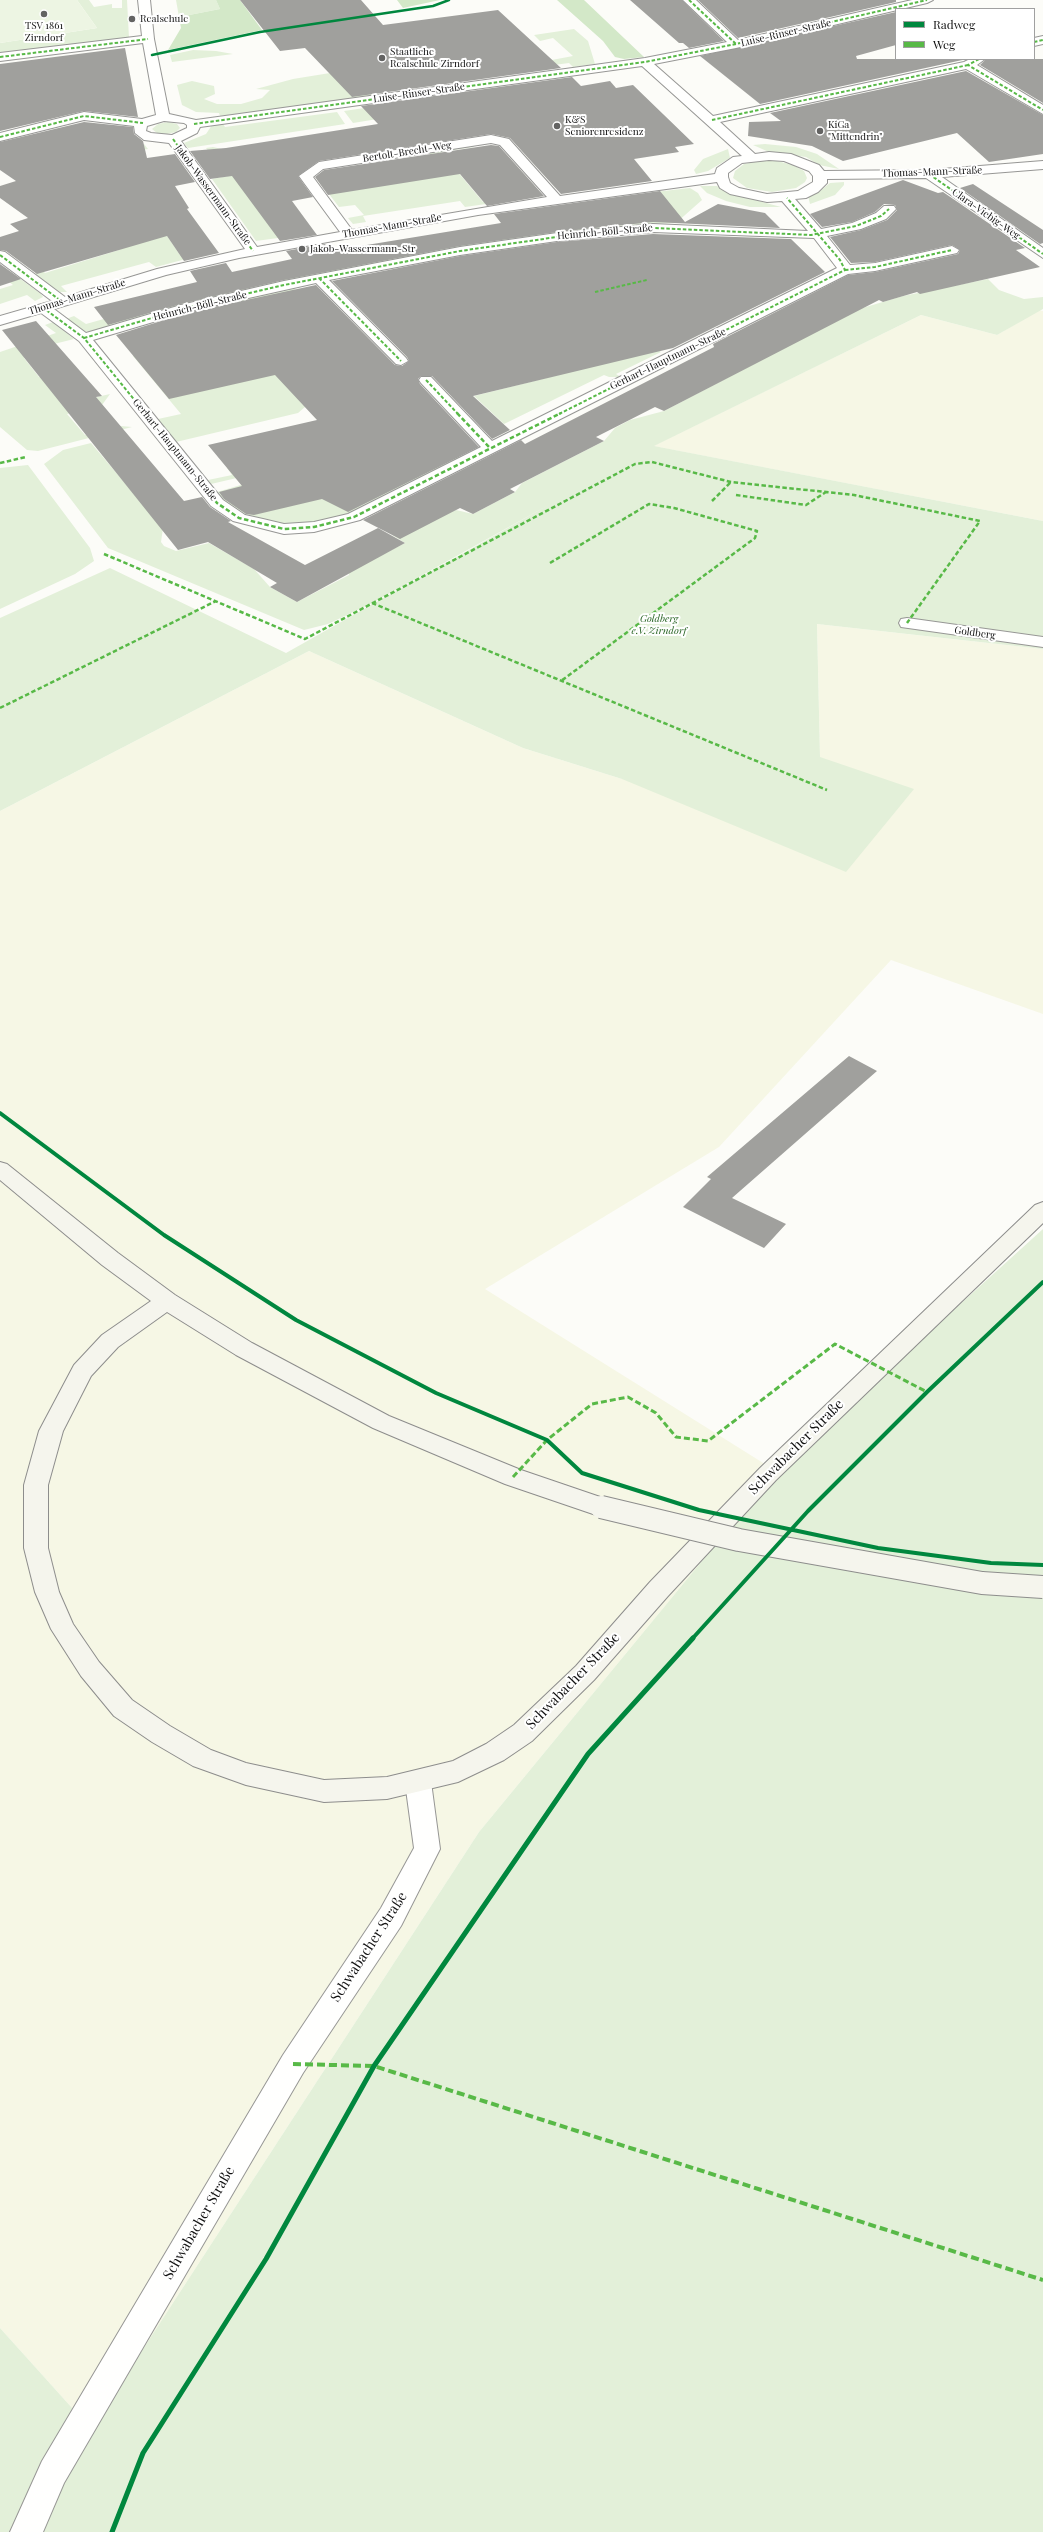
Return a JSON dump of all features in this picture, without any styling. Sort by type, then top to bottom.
[{"type":"street","points":[[144,0],[148,38],[163,117]]},
{"type":"street","points":[[689,0],[736,44]]},
{"type":"street","name":"Luise-Rinser-Straße","points":[[194,124],[645,62],[736,44],[927,0]]},
{"type":"street","points":[[0,57],[148,38]]},
{"type":"street","points":[[645,62],[712,120],[751,157]]},
{"type":"street","points":[[712,120],[890,82],[974,62],[1043,110]]},
{"type":"street","points":[[0,137],[84,116],[143,123],[163,117],[187,120],[194,124],[193,130],[186,135],[173,139],[148,137],[140,133],[139,128],[143,123]]},
{"type":"street","name":"Jakob-Wassermann-Straße","points":[[173,139],[253,251]]},
{"type":"street","name":"Bertolt-Brecht-Weg","points":[[348,233],[306,176],[319,166],[491,139],[504,142],[557,200]]},
{"type":"street","points":[[774,156],[802,161],[814,168],[820,175],[820,182],[813,189],[787,198],[750,196],[725,185],[721,177],[722,171],[728,165],[751,157],[774,156]]},
{"type":"street","name":"Thomas-Mann-Straße","points":[[820,175],[929,174],[1043,165]]},
{"type":"street","name":"Clara-Viebig-Weg","points":[[929,174],[1043,254]]},
{"type":"street","name":"Thomas-Mann-Straße","points":[[0,321],[60,301],[162,272],[253,251],[348,233],[557,200],[721,177]]},
{"type":"street","points":[[787,198],[818,234],[845,270]]},
{"type":"street","name":"Heinrich-Böll-Straße","points":[[84,338],[186,308],[318,278],[471,250],[621,229],[674,228],[794,236],[818,234],[863,224],[881,216],[889,209]]},
{"type":"street","name":"Gerhart-Hauptmann-Straße","points":[[42,307],[84,338],[217,503],[239,518],[284,528],[314,527],[354,517],[845,270],[875,267],[952,250]]},
{"type":"street","points":[[0,255],[60,301]]},
{"type":"street","points":[[318,278],[401,361]]},
{"type":"street","points":[[426,380],[490,448]]},
{"type":"street","name":"Goldberg","points":[[907,623],[1043,642]]},
{"type":"street","points":[[0,1169],[110,1259],[167,1301],[244,1349],[381,1422],[513,1476],[601,1507],[738,1540],[982,1583],[1043,1587]]},
{"type":"street","name":"Schwabacher Straße","points":[[26,2532],[53,2472],[225,2179],[293,2064],[391,1917],[427,1849],[418,1782],[458,1772],[495,1752],[544,1714],[585,1673],[659,1589],[768,1474],[1043,1210]]},
{"type":"street","points":[[167,1301],[110,1341],[82,1371],[51,1431],[36,1484],[36,1548],[47,1592],[63,1629],[90,1670],[123,1708],[160,1734],[202,1758],[246,1774],[324,1791],[387,1788],[418,1782]]},
{"type":"green space","name":"TSV 1861 Zirndorf","points":[[0,0],[77,0],[97,28],[0,43]]},
{"type":"green space","points":[[77,0],[89,0],[94,7],[112,4],[112,8],[122,8],[122,0],[127,0],[129,38],[0,54],[0,43],[97,28]]},
{"type":"green space","points":[[176,0],[216,0],[220,9],[179,17]]},
{"type":"green space","points":[[216,0],[240,0],[262,30],[168,50],[181,28],[179,17],[220,9]]},
{"type":"green space","points":[[397,0],[440,0],[403,8]]},
{"type":"green space","points":[[557,0],[584,0],[644,57],[624,59],[615,57],[603,41]]},
{"type":"green space","points":[[574,29],[588,41],[595,64],[573,67],[569,63],[539,67],[541,62],[573,56],[553,38],[540,41],[534,35]]},
{"type":"green space","points":[[193,50],[216,51],[233,54],[172,62],[170,55]]},
{"type":"green space","points":[[330,73],[374,88],[379,95],[220,116],[219,113],[196,112],[182,105],[177,85],[192,81],[214,86],[215,94],[204,99],[217,104],[241,104],[262,98],[270,90],[256,89],[293,79]]},
{"type":"green space","points":[[460,94],[470,104],[353,123],[344,111]]},
{"type":"green space","points":[[337,112],[345,124],[188,148],[184,143],[206,134],[212,125],[223,124],[225,127]]},
{"type":"green space","points":[[168,122],[177,124],[180,128],[176,132],[167,134],[157,133],[152,129],[158,124]]},
{"type":"green space","points":[[144,144],[148,149],[112,155],[180,255],[214,249],[216,251],[156,267],[149,262],[61,286],[67,292],[60,292],[33,274],[43,271],[45,273],[119,250],[8,254],[24,250],[8,234],[19,241],[84,161]]},
{"type":"green space","points":[[765,144],[796,147],[817,154],[839,169],[819,165],[806,157],[769,152],[753,145]]},
{"type":"green space","points":[[472,145],[474,147],[441,152],[483,202],[512,197],[514,200],[465,207],[460,201],[363,216],[366,222],[353,224],[348,218],[364,215],[355,205],[339,207],[318,180],[436,161],[428,151]]},
{"type":"green space","points":[[213,147],[287,164],[278,238],[256,241],[212,179],[228,176],[206,148]]},
{"type":"green space","points":[[728,149],[730,158],[708,171],[696,174],[694,170],[703,159]]},
{"type":"green space","points":[[759,161],[777,161],[793,165],[804,171],[807,178],[805,182],[796,188],[772,192],[747,188],[733,178],[735,171],[744,164]]},
{"type":"green space","points":[[844,182],[844,185],[835,195],[810,204],[808,196],[820,191],[830,183]]},
{"type":"green space","points":[[700,186],[717,186],[729,193],[781,207],[750,207],[726,201],[707,193]]},
{"type":"green space","points":[[690,188],[698,193],[702,200],[676,223],[626,225],[554,234],[286,282],[269,264],[286,272],[655,192]]},
{"type":"green space","points":[[262,266],[279,284],[92,332],[82,331],[66,319],[74,316],[86,324],[150,306]]},
{"type":"green space","points":[[11,272],[43,297],[35,301],[27,295],[0,304],[0,289],[13,285],[1,275]]},
{"type":"green space","name":"Goldberg e.V. Zirndorf","points":[[988,279],[999,290],[1024,299],[1043,297],[1043,309],[997,335],[921,315],[654,446],[1043,521],[1043,649],[817,624],[820,757],[914,789],[846,872],[622,779],[523,748],[309,651],[0,811],[0,618],[110,568],[286,653],[552,503],[372,603],[328,624],[304,630],[108,548],[44,464],[63,450],[91,443],[163,528],[161,542],[164,546],[176,551],[209,543],[254,569],[270,587],[297,602],[349,575],[348,563],[372,560],[405,543],[392,535],[401,530],[456,510],[473,514],[515,492],[522,483],[604,441],[615,428],[630,420],[664,411],[859,309],[903,296]]},
{"type":"green space","points":[[292,286],[391,386],[305,407],[298,413],[176,442],[158,419],[181,414],[133,356],[255,329],[230,300]]},
{"type":"green space","points":[[1039,310],[1043,311],[1043,521],[653,446],[921,315],[997,335]]},
{"type":"green space","points":[[53,322],[74,339],[54,344],[59,350],[24,358],[39,377],[63,377],[76,402],[110,394],[102,405],[67,414],[85,435],[121,426],[132,427],[38,451],[27,450],[0,427],[0,352],[56,333],[45,325]]},
{"type":"green space","points":[[658,350],[661,352],[616,374],[621,377],[609,377],[604,375],[504,424],[474,396]]},
{"type":"green space","points":[[354,437],[454,452],[460,458],[350,514],[313,523],[279,523],[244,514],[226,502],[217,492],[365,448],[211,484],[208,480],[232,475],[227,468]]},
{"type":"green space","points":[[28,465],[90,548],[94,561],[75,574],[0,609],[0,468]]},
{"type":"green space","points":[[817,624],[1043,649],[1043,1014],[891,960],[719,1147],[485,1289],[776,1471],[479,1832],[91,2429],[0,2328],[0,811],[309,651],[523,748],[622,779],[820,757]]},
{"type":"green space","points":[[1043,1229],[1043,2532],[0,2532],[0,2328],[91,2429],[479,1832],[776,1471]]},
{"type":"building","points":[[240,0],[361,0],[383,25],[498,10],[561,68],[352,97],[305,48],[280,51]]},
{"type":"building","points":[[630,0],[682,0],[724,41],[689,48],[683,43],[679,43]]},
{"type":"building","points":[[698,0],[896,0],[896,2],[738,38]]},
{"type":"building","points":[[895,12],[895,45],[856,56],[857,59],[962,60],[760,104],[700,56]]},
{"type":"building","points":[[125,48],[138,117],[84,111],[0,131],[0,64]]},
{"type":"building","points":[[1043,59],[1043,103],[980,65],[985,60]]},
{"type":"building","points":[[966,71],[1043,115],[1043,154],[989,162],[957,133],[843,161],[812,146],[748,136],[749,122],[781,121],[770,113]]},
{"type":"building","points":[[572,77],[581,86],[610,81],[616,88],[633,85],[694,144],[675,147],[679,152],[634,159],[652,181],[561,194],[510,138],[491,134],[319,161],[298,176],[313,197],[292,201],[317,235],[280,241],[232,176],[210,179],[190,151],[226,148],[378,124],[361,106]]},
{"type":"building","points":[[84,122],[133,127],[134,134],[143,141],[147,158],[175,154],[195,182],[175,186],[189,208],[187,209],[219,253],[184,261],[167,236],[37,274],[6,251],[0,250],[0,237],[19,231],[10,224],[28,218],[0,198],[0,186],[16,181],[0,170],[0,142]]},
{"type":"building","points":[[491,145],[499,146],[544,196],[487,206],[460,174],[328,195],[315,177],[324,170]]},
{"type":"building","points":[[903,180],[938,193],[943,192],[1025,248],[1016,250],[1040,267],[920,294],[917,292],[883,302],[879,300],[664,411],[655,407],[596,437],[604,441],[510,489],[515,492],[473,514],[460,508],[400,539],[363,520],[521,440],[525,444],[714,347],[713,344],[848,275],[875,272],[958,254],[960,250],[952,245],[875,262],[851,263],[830,237],[861,230],[887,220],[897,210],[895,205],[884,204],[875,212],[852,222],[822,227],[810,214]]},
{"type":"building","points":[[973,184],[1043,230],[1043,243],[1040,244],[960,188]]},
{"type":"building","points":[[660,191],[685,222],[718,204],[765,213],[780,228],[653,222],[557,232],[460,246],[284,280],[181,304],[108,325],[94,307],[197,282],[190,271],[226,263],[232,272],[292,259],[286,251],[325,244],[330,251],[501,223],[494,214]]},
{"type":"building","points":[[653,234],[791,239],[825,272],[673,348],[473,396],[510,430],[492,439],[432,376],[421,376],[418,379],[420,384],[479,447],[348,512],[322,499],[254,515],[246,514],[224,499],[219,492],[242,486],[208,445],[317,420],[275,375],[169,399],[116,335],[190,312],[316,285],[395,365],[402,366],[409,361],[407,357],[332,281],[460,256],[557,242]]},
{"type":"building","points":[[0,264],[21,279],[0,286]]},
{"type":"building","points":[[36,321],[102,396],[96,397],[184,501],[202,497],[210,507],[231,521],[228,522],[305,565],[378,528],[405,543],[297,602],[270,587],[277,583],[208,542],[178,550],[2,330]]},
{"type":"building","points":[[849,1056],[877,1071],[732,1198],[786,1224],[764,1248],[683,1207],[711,1179],[707,1177]]},
{"type":"marked path","points":[[689,0],[736,44]]},
{"type":"marked path","points":[[194,124],[645,62],[736,44],[927,0]]},
{"type":"marked path","points":[[0,57],[148,39]]},
{"type":"marked path","points":[[1035,42],[1043,40]]},
{"type":"marked path","points":[[977,60],[968,65],[1043,110]]},
{"type":"marked path","points":[[712,120],[968,65]]},
{"type":"marked path","points":[[0,137],[84,116],[143,123]]},
{"type":"marked path","points":[[173,139],[253,251]]},
{"type":"marked path","points":[[929,174],[1043,254]]},
{"type":"marked path","points":[[42,307],[84,338],[93,348],[217,503],[239,518],[263,524],[284,529],[314,527],[354,517],[845,270],[840,260],[787,198]]},
{"type":"marked path","points":[[84,338],[186,308],[284,285],[460,251],[557,237],[653,228],[811,235],[856,226],[881,216],[889,209]]},
{"type":"marked path","points":[[845,270],[875,267],[952,250]]},
{"type":"marked path","points":[[0,255],[61,301]]},
{"type":"marked path","points":[[319,278],[401,361]]},
{"type":"marked path","points":[[595,292],[647,280]]},
{"type":"marked path","points":[[426,380],[490,448]]},
{"type":"marked path","points":[[0,463],[26,457]]},
{"type":"marked path","points":[[104,554],[305,639],[635,464],[652,462],[731,482],[854,495],[980,521],[907,623]]},
{"type":"marked path","points":[[712,501],[731,482]]},
{"type":"marked path","points":[[736,495],[806,505],[826,492]]},
{"type":"marked path","points":[[550,563],[649,504],[674,508],[757,531],[755,538],[561,681]]},
{"type":"marked path","points":[[0,708],[216,601]]},
{"type":"marked path","points":[[372,603],[827,790]]},
{"type":"marked path","points":[[513,1477],[547,1440],[592,1404],[628,1397],[656,1413],[676,1437],[708,1441],[835,1344],[927,1392]]},
{"type":"marked path","points":[[293,2064],[374,2066],[1043,2280]]},
{"type":"cycle path","points":[[152,55],[260,32],[433,6],[449,0]]},
{"type":"cycle path","points":[[0,1113],[164,1235],[296,1320],[436,1393],[547,1440],[582,1473],[699,1510],[878,1548],[991,1563],[1043,1565]]},
{"type":"cycle path","points":[[112,2532],[143,2453],[266,2259],[374,2066],[588,1754],[808,1511],[927,1392],[1043,1282]]},
{"type":"place","name":"TSV 1861 Zirndorf","points":[[44,14]]},
{"type":"place","name":"Realschule","points":[[132,19]]},
{"type":"place","name":"Staatliche Realschule Zirndorf","points":[[382,58]]},
{"type":"place","name":"K&S Seniorenresidenz","points":[[557,126]]},
{"type":"place","name":"KiGa \"Mittendrin\"","points":[[820,131]]},
{"type":"place","name":"Jakob-Wassermann-Str","points":[[302,249]]}]
